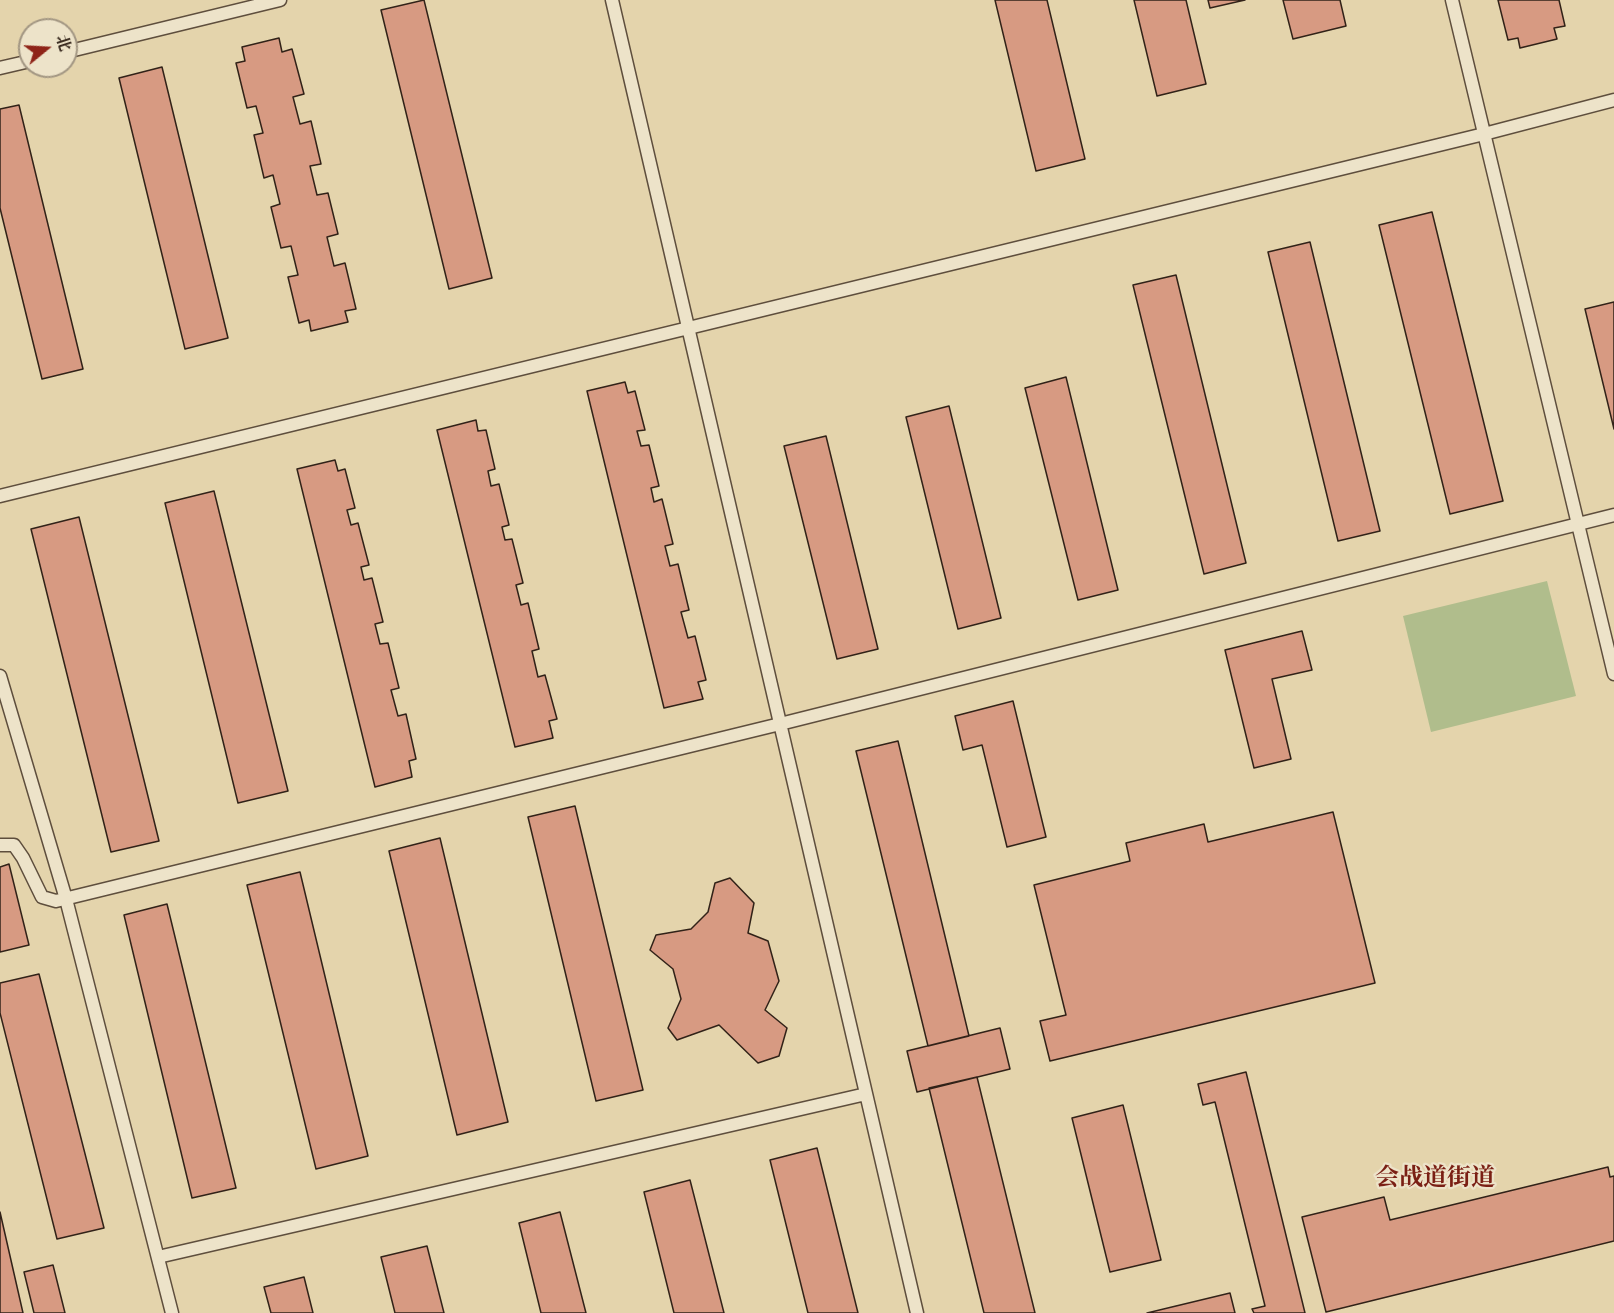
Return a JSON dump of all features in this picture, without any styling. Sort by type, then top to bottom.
[{"type":"lane","points":[[78,49],[280,0]]},
{"type":"lane","points":[[612,0],[917,1313]]},
{"type":"lane","points":[[1452,0],[1614,674]]},
{"type":"lane","points":[[0,68],[18,64]]},
{"type":"lane","points":[[0,496],[1484,134],[1614,100]]},
{"type":"lane","points":[[0,845],[14,845],[42,897],[56,901],[66,899],[780,724],[1614,515]]},
{"type":"lane","points":[[0,676],[66,899],[172,1313]]},
{"type":"lane","points":[[158,1257],[866,1094]]},
{"type":"green space","points":[[1547,581],[1576,696],[1431,732],[1403,616]]},
{"type":"building","points":[[424,0],[492,278],[449,289],[381,10]]},
{"type":"building","points":[[995,0],[1047,0],[1085,159],[1036,171]]},
{"type":"building","points":[[1134,0],[1186,0],[1206,84],[1157,96]]},
{"type":"building","points":[[1208,0],[1245,0],[1210,8]]},
{"type":"building","points":[[1283,0],[1340,0],[1346,26],[1293,39]]},
{"type":"building","points":[[1498,0],[1559,0],[1565,26],[1554,28],[1557,39],[1520,48],[1518,38],[1508,40]]},
{"type":"building","points":[[279,38],[282,52],[292,49],[304,94],[293,97],[300,124],[311,121],[321,164],[310,166],[317,195],[328,193],[338,234],[327,237],[334,266],[345,263],[356,309],[345,311],[348,322],[311,331],[309,320],[299,323],[288,277],[298,275],[291,246],[281,248],[271,207],[280,204],[273,175],[264,178],[254,135],[263,133],[256,106],[247,108],[236,63],[245,61],[242,47]]},
{"type":"building","points":[[162,67],[228,338],[185,349],[119,78]]},
{"type":"building","points":[[19,105],[83,369],[42,379],[0,208],[0,109]]},
{"type":"building","points":[[1432,212],[1503,501],[1450,514],[1379,225]]},
{"type":"building","points":[[1310,242],[1380,531],[1338,541],[1268,252]]},
{"type":"building","points":[[1176,275],[1246,563],[1204,574],[1133,285]]},
{"type":"building","points":[[1614,302],[1614,429],[1585,309]]},
{"type":"building","points":[[1066,377],[1118,590],[1078,600],[1025,388]]},
{"type":"building","points":[[625,382],[628,393],[635,391],[645,430],[637,431],[641,446],[649,445],[659,486],[651,488],[654,502],[662,499],[673,544],[665,546],[670,566],[678,564],[689,610],[681,612],[688,638],[695,636],[706,680],[698,682],[703,699],[664,708],[587,391]]},
{"type":"building","points":[[949,406],[1001,618],[958,629],[906,417]]},
{"type":"building","points":[[476,420],[478,431],[486,430],[495,469],[488,471],[491,486],[499,484],[509,525],[502,527],[505,540],[512,539],[523,583],[516,585],[521,605],[528,603],[539,649],[532,651],[538,677],[545,675],[557,719],[549,721],[553,738],[515,747],[437,430]]},
{"type":"building","points":[[826,436],[878,649],[837,659],[784,446]]},
{"type":"building","points":[[335,460],[338,471],[345,469],[355,508],[347,510],[351,525],[358,523],[369,565],[361,567],[364,580],[372,578],[383,622],[375,624],[380,644],[388,643],[399,688],[391,690],[398,716],[406,714],[416,759],[409,761],[412,777],[375,787],[297,469]]},
{"type":"building","points":[[214,491],[288,791],[238,803],[165,503]]},
{"type":"building","points":[[79,517],[159,841],[111,852],[31,529]]},
{"type":"building","points":[[1302,631],[1312,670],[1272,679],[1291,759],[1254,768],[1225,650]]},
{"type":"building","points":[[1013,701],[1046,837],[1007,847],[982,745],[963,750],[955,716]]},
{"type":"building","points":[[898,741],[969,1036],[928,1046],[856,751]]},
{"type":"building","points":[[575,806],[643,1090],[596,1101],[528,817]]},
{"type":"building","points":[[1333,812],[1375,983],[1050,1061],[1040,1021],[1066,1015],[1034,885],[1130,861],[1126,843],[1204,824],[1208,842]]},
{"type":"building","points":[[440,838],[508,1122],[457,1135],[389,851]]},
{"type":"building","points":[[9,864],[29,945],[0,952],[0,867]]},
{"type":"building","points":[[300,872],[368,1156],[316,1169],[247,885]]},
{"type":"building","points":[[730,878],[754,903],[748,933],[768,941],[779,981],[765,1010],[787,1028],[779,1056],[758,1063],[719,1025],[677,1040],[668,1028],[681,999],[673,969],[650,950],[656,935],[691,929],[708,912],[715,883]]},
{"type":"building","points":[[167,904],[236,1188],[192,1198],[124,915]]},
{"type":"building","points":[[39,974],[104,1228],[57,1239],[0,1013],[0,983]]},
{"type":"building","points":[[1000,1028],[1010,1069],[917,1092],[907,1051]]},
{"type":"building","points":[[1246,1072],[1305,1313],[1254,1313],[1252,1309],[1265,1306],[1215,1102],[1203,1105],[1198,1084]]},
{"type":"building","points":[[977,1077],[1035,1313],[984,1313],[929,1088]]},
{"type":"building","points":[[1123,1105],[1161,1260],[1110,1272],[1072,1118]]},
{"type":"building","points":[[817,1148],[858,1313],[808,1313],[770,1160]]},
{"type":"building","points":[[1608,1167],[1610,1177],[1614,1176],[1614,1241],[1326,1312],[1302,1217],[1384,1197],[1390,1220]]},
{"type":"building","points":[[690,1180],[724,1313],[674,1313],[644,1192]]},
{"type":"building","points":[[0,1212],[23,1313],[0,1313]]},
{"type":"building","points":[[560,1212],[586,1313],[541,1313],[519,1223]]},
{"type":"building","points":[[427,1246],[444,1313],[395,1313],[381,1257]]},
{"type":"building","points":[[53,1265],[65,1313],[34,1313],[24,1272]]},
{"type":"building","points":[[304,1277],[313,1313],[271,1313],[264,1287]]},
{"type":"building","points":[[1230,1293],[1235,1313],[1147,1313]]},
{"type":"district","name":"会战道街道","points":[[1435,1179]]}]
